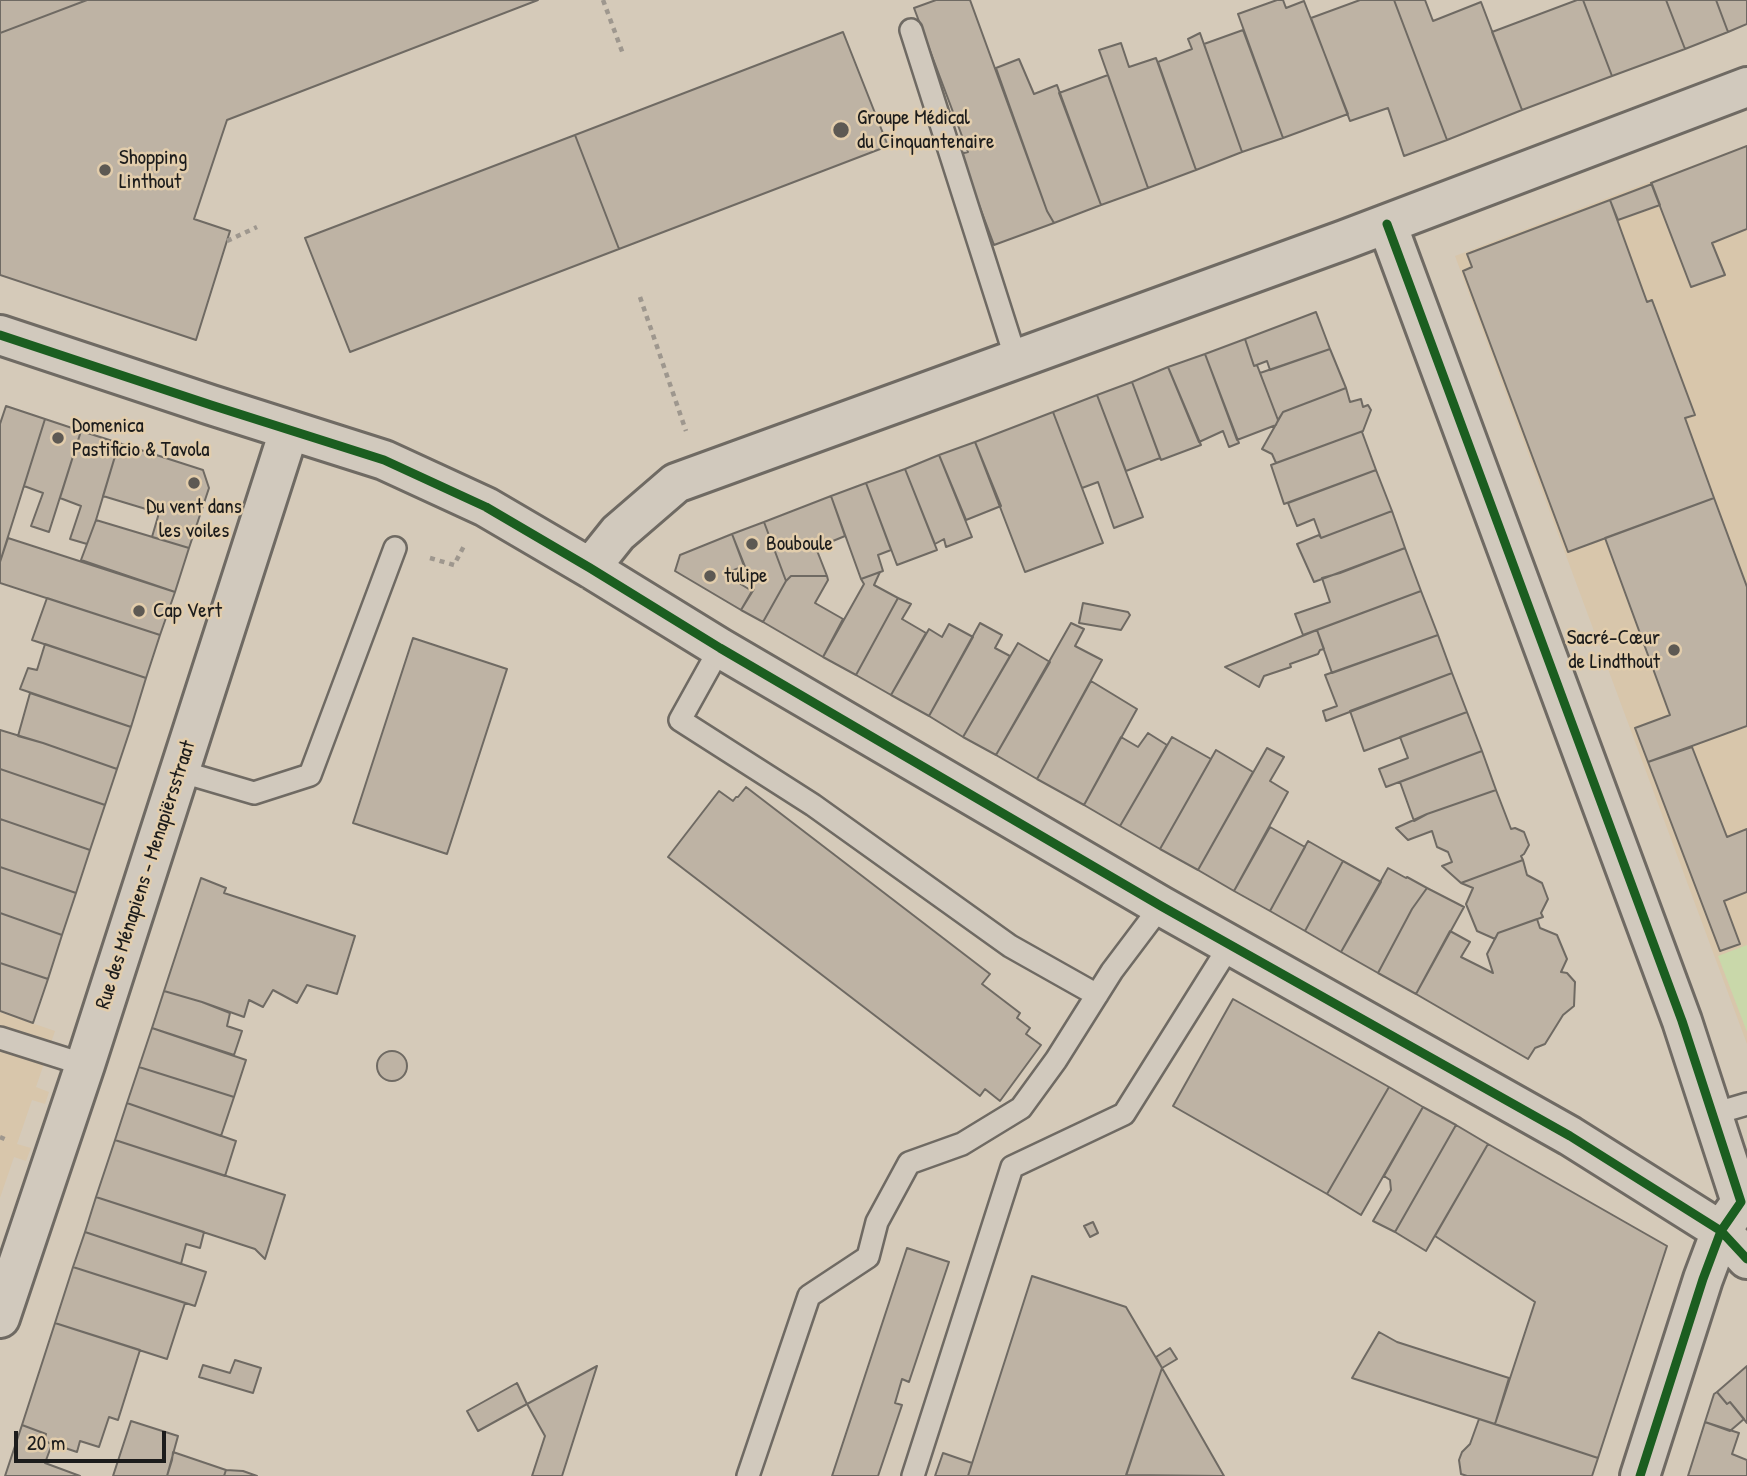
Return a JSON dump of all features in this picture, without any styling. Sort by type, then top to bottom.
[{"type":"street","points":[[590,568],[618,533],[676,483],[1387,224],[1747,87]]},
{"type":"street","points":[[1387,224],[1682,1021],[1730,1109],[1741,1202],[1721,1231],[1703,1279],[1640,1476]]},
{"type":"street","points":[[0,335],[384,460],[486,507],[720,648],[1161,906],[1570,1136],[1721,1231],[1747,1259]]},
{"type":"street","name":"Rue des Ménapiens - Menapiërsstraat","points":[[0,1318],[85,1065],[289,431]]},
{"type":"lane","points":[[911,30],[1016,359]]},
{"type":"lane","points":[[179,771],[254,793],[310,775],[395,548]]},
{"type":"lane","points":[[720,648],[680,720],[813,805],[1010,946],[1097,995]]},
{"type":"lane","points":[[748,1476],[809,1296],[868,1257],[877,1222],[909,1163],[962,1144],[1021,1108],[1056,1060],[1112,971],[1161,906]]},
{"type":"lane","points":[[913,1476],[1012,1167],[1124,1114],[1230,945]]},
{"type":"lane","points":[[0,1038],[85,1065]]},
{"type":"path","points":[[604,0],[623,54]]},
{"type":"path","points":[[227,241],[257,227]]},
{"type":"path","points":[[640,297],[686,431]]},
{"type":"path","points":[[454,565],[465,545]]},
{"type":"path","points":[[0,1137],[7,1140]]},
{"type":"shaded area","name":"Sacré-Cœur de Lindthout","points":[[1747,145],[1747,1044],[1455,256]]},
{"type":"shaded area","points":[[0,1012],[55,1031],[36,1087],[49,1092],[45,1104],[32,1100],[17,1144],[31,1148],[26,1161],[14,1157],[0,1198]]},
{"type":"green space","points":[[1747,945],[1747,1032],[1718,956]]},
{"type":"building","points":[[0,0],[87,0],[0,33]]},
{"type":"building","name":"Shopping Linthout","points":[[87,0],[538,0],[227,120],[194,219],[230,231],[196,340],[0,275],[0,33]]},
{"type":"building","points":[[936,0],[970,0],[1047,211],[1054,223],[994,245],[960,154],[968,152],[914,8]]},
{"type":"building","points":[[1283,0],[1286,8],[1304,1],[1348,114],[1283,138],[1238,14]]},
{"type":"building","points":[[1360,0],[1394,0],[1447,140],[1404,156],[1388,108],[1350,121],[1311,18]]},
{"type":"building","points":[[1394,0],[1425,0],[1433,21],[1481,2],[1522,110],[1447,140]]},
{"type":"building","points":[[1583,0],[1612,76],[1522,110],[1492,32]]},
{"type":"building","points":[[1583,0],[1666,0],[1685,49],[1612,76]]},
{"type":"building","points":[[1666,0],[1716,0],[1728,32],[1685,49]]},
{"type":"building","points":[[1716,0],[1747,0],[1747,24],[1728,32]]},
{"type":"building","points":[[1243,30],[1283,138],[1242,152],[1204,44]]},
{"type":"building","points":[[843,32],[888,146],[619,249],[575,135]]},
{"type":"building","points":[[1200,33],[1242,152],[1196,170],[1158,62],[1192,49],[1188,39]]},
{"type":"building","points":[[1121,43],[1129,67],[1156,58],[1196,170],[1148,188],[1099,50]]},
{"type":"building","points":[[1019,59],[1034,94],[1057,85],[1101,205],[1054,223],[1047,211],[996,68]]},
{"type":"building","points":[[1108,75],[1148,188],[1101,205],[1059,93]]},
{"type":"building","points":[[575,135],[619,249],[350,352],[305,238]]},
{"type":"building","points":[[1747,146],[1747,229],[1712,243],[1725,275],[1691,287],[1651,183]]},
{"type":"building","points":[[1652,184],[1660,205],[1618,220],[1610,200]]},
{"type":"building","points":[[1610,200],[1647,302],[1652,300],[1695,415],[1685,418],[1714,498],[1568,552],[1463,271],[1472,267],[1467,254]]},
{"type":"building","points":[[1316,312],[1330,349],[1270,370],[1267,361],[1254,366],[1245,339]]},
{"type":"building","points":[[1245,339],[1278,420],[1276,425],[1237,440],[1205,354]]},
{"type":"building","points":[[1330,349],[1346,388],[1283,412],[1278,420],[1260,373]]},
{"type":"building","points":[[1205,354],[1239,443],[1229,447],[1223,431],[1199,442],[1168,367]]},
{"type":"building","points":[[1168,367],[1201,445],[1161,460],[1132,382]]},
{"type":"building","points":[[1132,382],[1160,458],[1126,471],[1097,395]]},
{"type":"building","points":[[1346,388],[1350,402],[1361,399],[1363,407],[1368,405],[1371,410],[1363,431],[1276,463],[1272,454],[1262,449],[1283,412]]},
{"type":"building","points":[[1097,395],[1143,517],[1114,528],[1098,482],[1082,488],[1053,412]]},
{"type":"building","points":[[6,406],[45,419],[0,562],[0,424]]},
{"type":"building","points":[[1053,412],[1103,543],[1025,572],[975,442]]},
{"type":"building","points":[[45,419],[81,431],[49,532],[31,526],[43,493],[24,486]]},
{"type":"building","points":[[81,431],[119,443],[87,544],[70,539],[81,506],[60,498]]},
{"type":"building","points":[[1363,431],[1376,470],[1284,504],[1271,465]]},
{"type":"building","points":[[975,442],[1001,506],[966,520],[939,455]]},
{"type":"building","points":[[119,443],[203,470],[209,488],[189,548],[152,537],[159,513],[103,496]]},
{"type":"building","points":[[939,455],[972,537],[946,547],[944,539],[935,544],[905,469]]},
{"type":"building","points":[[905,469],[937,550],[897,565],[866,483]]},
{"type":"building","points":[[1376,470],[1392,511],[1321,538],[1314,519],[1297,526],[1288,503]]},
{"type":"building","points":[[866,483],[891,550],[878,555],[883,571],[861,579],[831,496]]},
{"type":"building","points":[[831,496],[845,536],[816,548],[827,576],[791,576],[786,581],[764,522]]},
{"type":"building","points":[[1714,498],[1747,587],[1747,726],[1648,762],[1635,728],[1670,715],[1605,538]]},
{"type":"building","points":[[1392,511],[1405,548],[1314,582],[1297,544],[1319,535],[1321,538]]},
{"type":"building","points":[[96,520],[189,548],[175,592],[81,560]]},
{"type":"building","points":[[764,522],[786,581],[763,622],[741,610],[754,589],[732,534]]},
{"type":"building","points":[[732,534],[744,566],[724,574],[752,591],[741,610],[675,571],[680,555]]},
{"type":"building","points":[[8,538],[175,592],[160,635],[0,583],[0,562]]},
{"type":"building","points":[[1405,548],[1421,591],[1303,635],[1295,614],[1330,602],[1322,578]]},
{"type":"building","points":[[880,572],[874,585],[898,598],[856,675],[823,657],[864,584],[861,579]]},
{"type":"building","points":[[791,576],[827,576],[828,580],[815,603],[843,619],[823,657],[763,622]]},
{"type":"building","points":[[1421,591],[1438,635],[1332,673],[1317,630]]},
{"type":"building","points":[[47,598],[160,635],[146,678],[32,640]]},
{"type":"building","points":[[898,598],[911,604],[902,619],[926,633],[891,695],[856,675]]},
{"type":"building","points":[[1083,603],[1128,612],[1130,615],[1121,630],[1079,623]]},
{"type":"building","points":[[980,623],[1002,635],[995,648],[1010,656],[963,737],[929,716]]},
{"type":"building","points":[[1071,623],[1084,629],[1075,646],[1102,660],[1037,779],[996,755]]},
{"type":"building","points":[[949,624],[973,637],[929,716],[891,695],[929,629],[942,637]]},
{"type":"building","points":[[1317,630],[1324,649],[1318,654],[1290,664],[1291,667],[1264,676],[1259,687],[1225,667]]},
{"type":"building","points":[[1438,635],[1452,673],[1326,721],[1323,711],[1337,706],[1325,675]]},
{"type":"building","points":[[413,638],[507,669],[447,854],[353,823]]},
{"type":"building","points":[[1018,643],[1050,662],[996,755],[963,737]]},
{"type":"building","points":[[45,644],[146,678],[131,727],[20,689],[28,668],[37,670]]},
{"type":"building","points":[[1452,673],[1467,712],[1364,751],[1350,711]]},
{"type":"building","points":[[1091,681],[1137,709],[1084,805],[1037,779]]},
{"type":"building","points":[[30,693],[131,727],[117,769],[18,736]]},
{"type":"building","points":[[1467,712],[1482,751],[1386,787],[1379,769],[1408,758],[1400,737]]},
{"type":"building","points":[[0,730],[117,769],[105,805],[0,769]]},
{"type":"building","points":[[1148,733],[1167,745],[1120,826],[1084,805],[1121,737],[1138,747]]},
{"type":"building","points":[[1172,737],[1211,759],[1160,849],[1120,826]]},
{"type":"building","points":[[1692,747],[1727,837],[1747,829],[1747,892],[1724,901],[1740,944],[1720,951],[1648,762]]},
{"type":"building","points":[[1267,748],[1284,757],[1270,781],[1288,792],[1234,891],[1198,870]]},
{"type":"building","points":[[1216,750],[1253,772],[1198,870],[1160,849]]},
{"type":"building","points":[[1482,751],[1496,790],[1414,821],[1400,782]]},
{"type":"building","points":[[0,769],[105,805],[90,850],[0,819]]},
{"type":"building","points":[[746,787],[990,974],[982,984],[1020,1013],[1017,1018],[1030,1028],[1026,1034],[1041,1045],[1000,1101],[985,1089],[980,1096],[668,857],[719,791],[733,801]]},
{"type":"building","points":[[1496,790],[1511,829],[1524,832],[1529,845],[1521,856],[1523,860],[1461,883],[1442,866],[1452,862],[1448,852],[1437,847],[1432,831],[1408,840],[1396,828],[1427,814]]},
{"type":"building","points":[[0,819],[90,850],[76,893],[0,867]]},
{"type":"building","points":[[1270,827],[1305,847],[1270,911],[1234,891]]},
{"type":"building","points":[[1308,841],[1343,861],[1305,931],[1270,911]]},
{"type":"building","points":[[1523,860],[1527,875],[1542,883],[1548,899],[1541,913],[1543,917],[1498,933],[1495,939],[1477,931],[1466,904],[1473,888],[1461,883]]},
{"type":"building","points":[[1343,861],[1381,882],[1341,952],[1305,931]]},
{"type":"building","points":[[0,867],[76,893],[62,935],[0,913]]},
{"type":"building","points":[[1388,868],[1427,888],[1412,909],[1378,973],[1341,952]]},
{"type":"building","points":[[201,878],[226,888],[224,893],[355,936],[337,994],[307,985],[297,1003],[273,990],[263,1007],[249,1000],[244,1017],[164,991]]},
{"type":"building","points":[[1427,888],[1464,907],[1416,994],[1378,973],[1412,909]]},
{"type":"building","points":[[0,913],[62,935],[48,979],[0,963]]},
{"type":"building","points":[[1537,919],[1540,928],[1557,935],[1567,959],[1561,972],[1567,973],[1575,982],[1574,1006],[1563,1015],[1545,1044],[1535,1048],[1528,1059],[1416,994],[1450,931],[1470,942],[1461,957],[1493,973],[1487,954],[1498,933]]},
{"type":"building","points":[[0,963],[48,979],[33,1023],[0,1011]]},
{"type":"building","points":[[164,991],[230,1013],[227,1026],[242,1031],[234,1055],[152,1028]]},
{"type":"building","points":[[1233,999],[1389,1087],[1327,1194],[1173,1106]]},
{"type":"building","points":[[152,1028],[246,1060],[234,1097],[139,1067]]},
{"type":"building","points":[[392,1051],[398,1052],[406,1060],[406,1072],[398,1080],[392,1081],[386,1080],[378,1072],[377,1066],[378,1060],[386,1052]]},
{"type":"building","points":[[139,1067],[234,1097],[221,1136],[127,1103]]},
{"type":"building","points":[[1389,1087],[1423,1107],[1361,1215],[1327,1194]]},
{"type":"building","points":[[127,1103],[236,1141],[225,1176],[115,1140]]},
{"type":"building","points":[[1423,1107],[1456,1125],[1395,1232],[1373,1221],[1391,1190],[1390,1180],[1384,1176]]},
{"type":"building","points":[[1456,1125],[1488,1144],[1426,1251],[1395,1232]]},
{"type":"building","points":[[115,1140],[285,1195],[265,1259],[255,1249],[96,1197]]},
{"type":"building","points":[[1488,1144],[1667,1246],[1598,1458],[1495,1424],[1535,1302],[1435,1236]]},
{"type":"building","points":[[96,1197],[204,1232],[200,1248],[186,1244],[181,1264],[85,1232]]},
{"type":"building","points":[[1093,1222],[1098,1233],[1090,1237],[1084,1226]]},
{"type":"building","points":[[85,1232],[206,1272],[195,1306],[73,1267]]},
{"type":"building","points":[[907,1248],[949,1262],[909,1382],[902,1379],[895,1403],[902,1405],[878,1476],[832,1476]]},
{"type":"building","points":[[73,1267],[185,1303],[167,1359],[55,1323]]},
{"type":"building","points":[[1032,1276],[1126,1307],[1162,1368],[1126,1476],[968,1476]]},
{"type":"building","points":[[55,1323],[140,1350],[118,1420],[109,1417],[99,1447],[80,1441],[77,1452],[44,1441],[46,1434],[22,1425]]},
{"type":"building","points":[[1379,1332],[1397,1342],[1509,1378],[1495,1424],[1352,1378]]},
{"type":"building","points":[[1170,1348],[1177,1359],[1162,1368],[1156,1357]]},
{"type":"building","points":[[235,1360],[261,1368],[253,1393],[199,1377],[203,1365],[230,1373]]},
{"type":"building","points":[[597,1366],[562,1476],[532,1476],[545,1436],[527,1404]]},
{"type":"building","points":[[1747,1366],[1747,1423],[1730,1402],[1727,1404],[1717,1392]]},
{"type":"building","points":[[1162,1368],[1224,1476],[1126,1475]]},
{"type":"building","points":[[517,1383],[527,1404],[478,1431],[467,1411]]},
{"type":"building","points":[[1717,1392],[1727,1404],[1730,1402],[1744,1419],[1730,1431],[1705,1422]]},
{"type":"building","points":[[1479,1419],[1598,1458],[1592,1476],[1461,1474],[1459,1460],[1470,1444]]},
{"type":"building","points":[[131,1421],[178,1436],[167,1476],[113,1476]]},
{"type":"building","points":[[1705,1422],[1739,1433],[1732,1454],[1747,1460],[1747,1476],[1688,1476]]},
{"type":"building","points":[[22,1425],[46,1434],[44,1441],[52,1444],[45,1463],[80,1476],[5,1476]]},
{"type":"building","points":[[173,1452],[226,1470],[224,1476],[167,1476]]},
{"type":"building","points":[[943,1453],[972,1463],[968,1476],[935,1476]]},
{"type":"building","points":[[226,1470],[243,1471],[257,1476],[224,1476]]},
{"type":"cycle path","points":[[1387,224],[1682,1021],[1741,1202],[1721,1231],[1703,1279],[1640,1476]]},
{"type":"cycle path","points":[[0,335],[384,460],[486,507],[720,648],[1161,906],[1570,1136],[1721,1231],[1747,1259]]},
{"type":"place","name":"Groupe Médical du Cinquantenaire","points":[[841,130]]},
{"type":"place","name":"Shopping Linthout","points":[[105,170]]},
{"type":"place","name":"Domenica Pastificio & Tavola","points":[[58,438]]},
{"type":"place","name":"Du vent dans les voiles","points":[[194,483]]},
{"type":"place","name":"Bouboule","points":[[752,544]]},
{"type":"place","name":"tulipe","points":[[710,576]]},
{"type":"place","name":"Cap Vert","points":[[139,611]]},
{"type":"place","name":"Sacré-Cœur de Lindthout","points":[[1674,650]]}]
